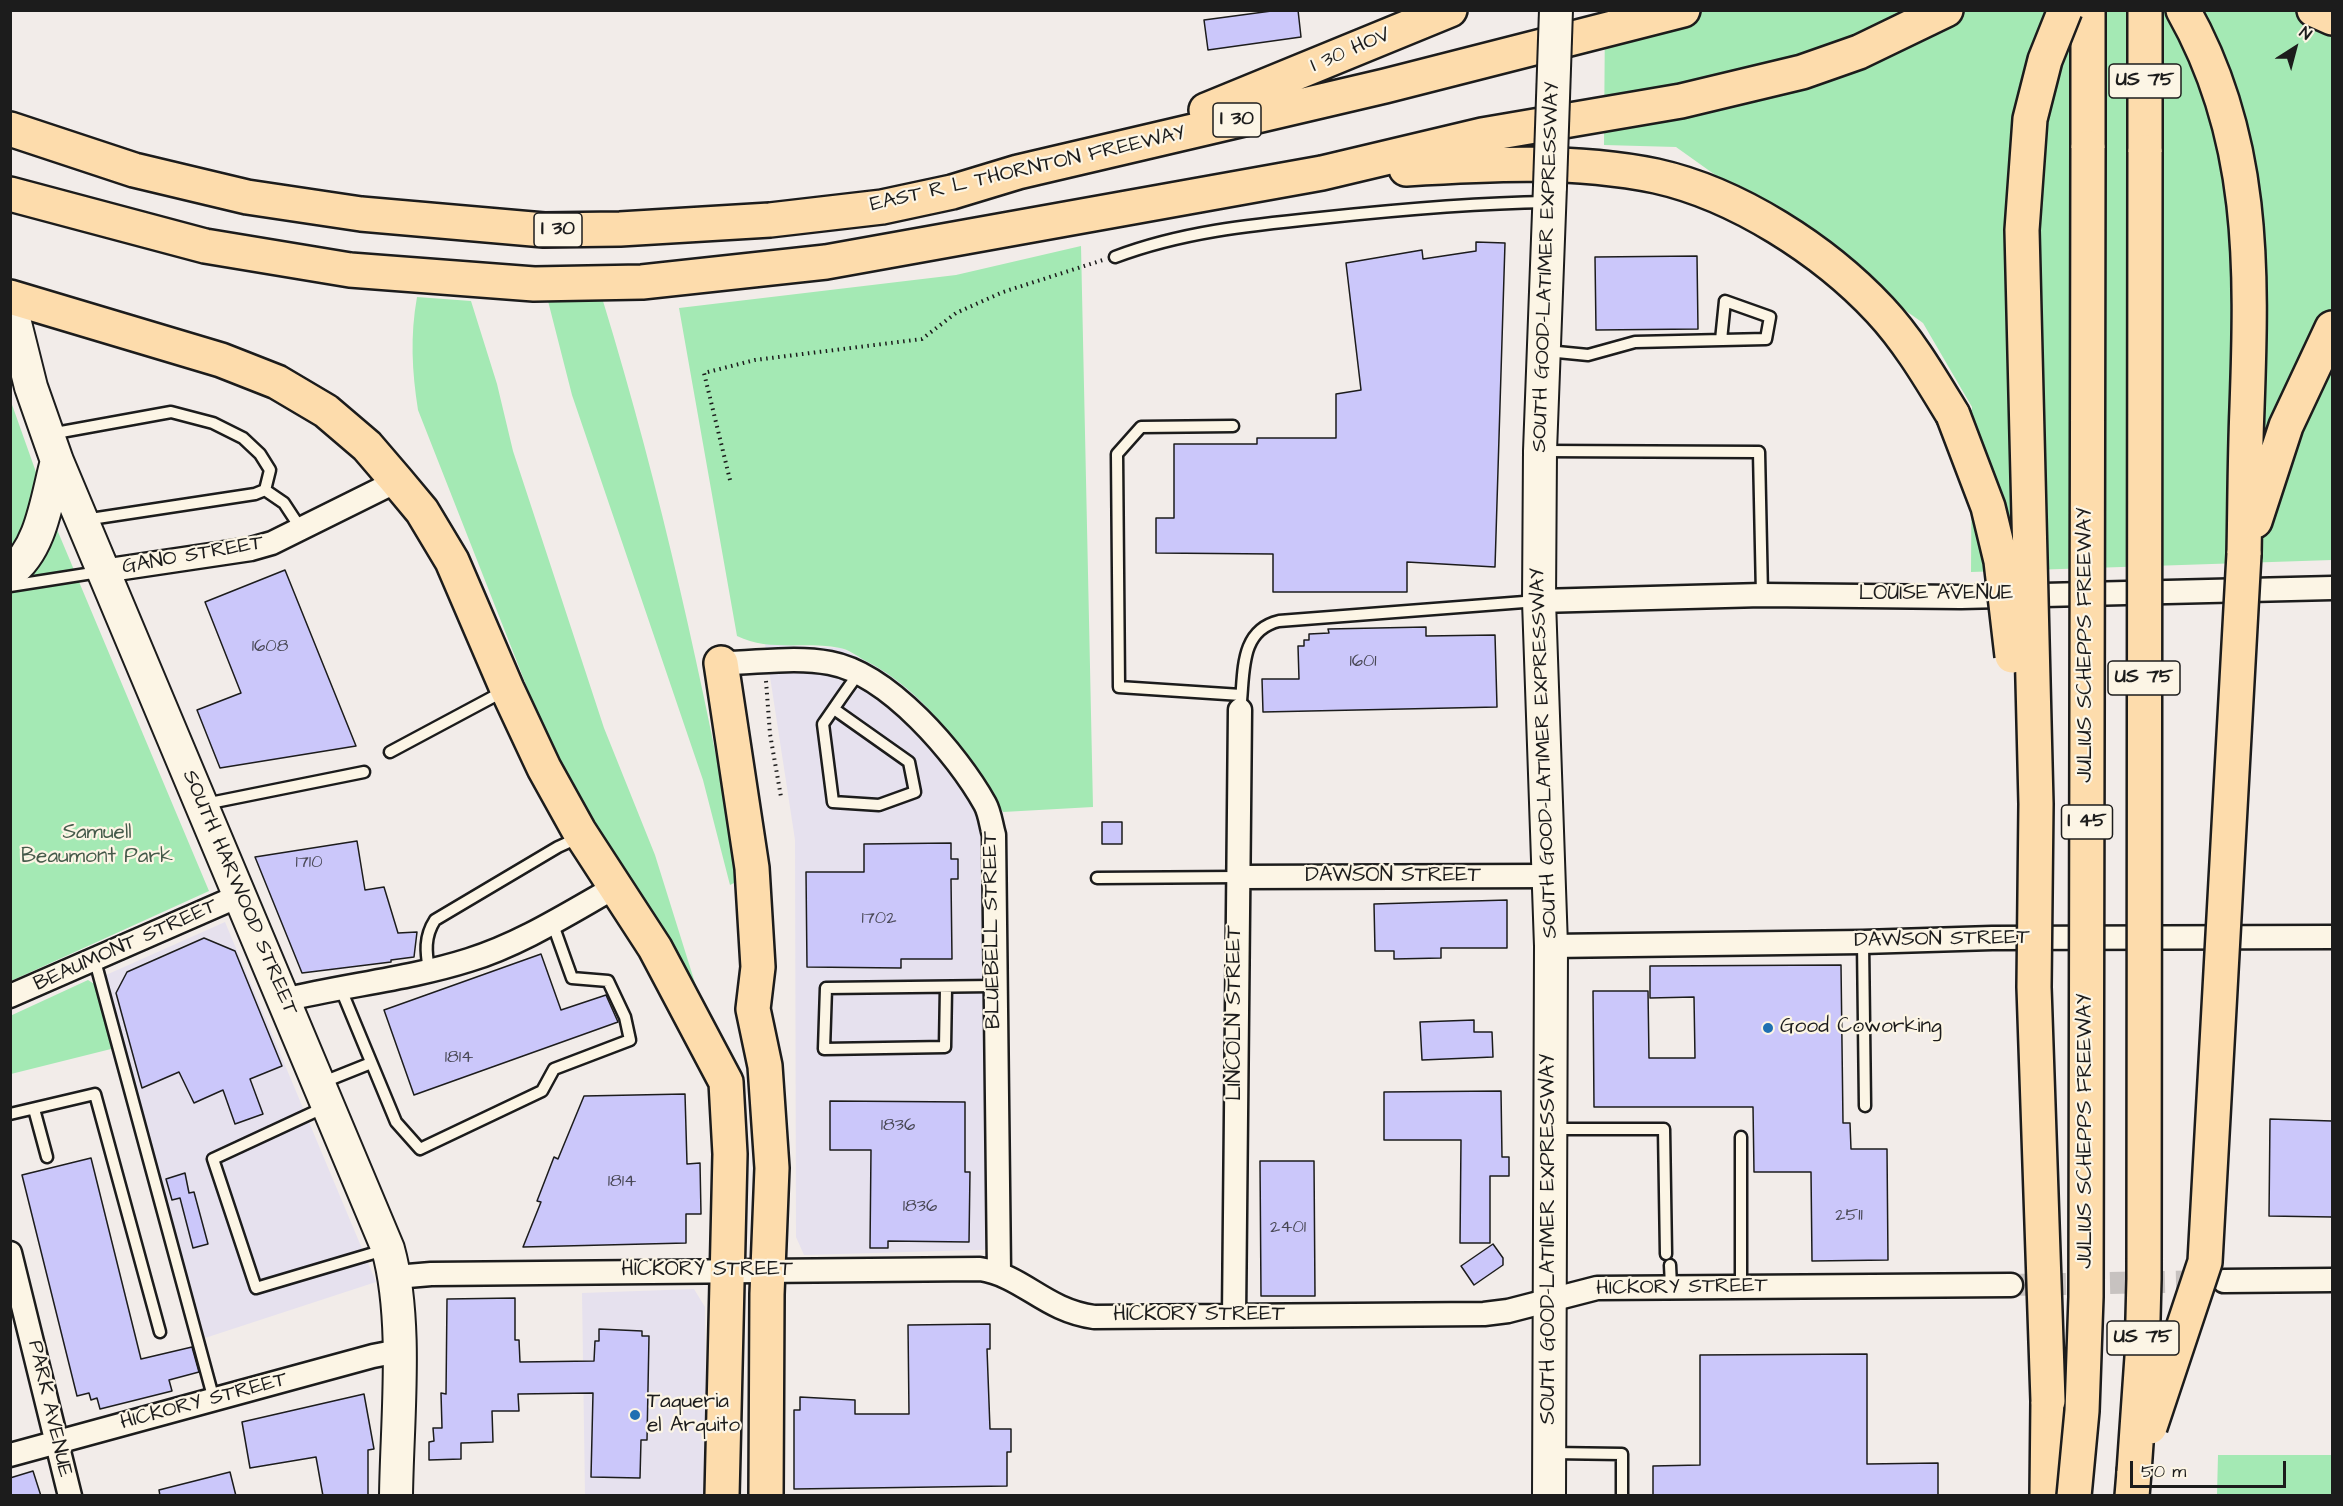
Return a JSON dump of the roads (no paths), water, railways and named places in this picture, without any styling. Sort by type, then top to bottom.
[{"type":"main road","name":"I 30 HOV","points":[[1089,155],[1253,92],[1450,10]]},
{"type":"main road","name":"SOUTH GOOD-LATIMER EXPRESSWAY","points":[[1549,1496],[1551,946],[1539,601],[1540,451],[1556,10]]},
{"type":"main road","name":"EAST R L THORNTON FREEWAY","points":[[10,129],[134,170],[247,197],[361,214],[544,230],[620,229],[770,220],[882,207],[952,192],[1089,155],[1385,86],[1683,10]]},
{"type":"main road","points":[[10,194],[205,246],[350,270],[534,284],[642,282],[826,262],[1322,173],[1482,135],[1648,107],[1753,86],[1859,52],[1946,10]]},
{"type":"main road","points":[[2047,1496],[2048,1401],[2034,987],[2036,804],[2022,230],[2030,119],[2045,60],[2065,10]]},
{"type":"main road","name":"JULIUS SCHEPPS FREEWAY","points":[[2074,1496],[2082,1411],[2086,1286],[2088,10]]},
{"type":"main road","name":"US 75","points":[[2133,1484],[2141,1386],[2144,1279],[2145,10]]},
{"type":"main road","points":[[2133,1484],[2205,1263],[2244,554],[2251,276],[2245,203],[2231,128],[2204,54],[2183,10]]},
{"type":"main road","points":[[2314,10],[2332,18]]},
{"type":"main road","points":[[1322,173],[1487,164],[1594,167],[1657,177],[1709,193],[1765,220],[1840,272],[1880,311],[1921,363],[1953,415],[1988,507],[2001,561],[2012,659],[2017,804],[2034,987]]},
{"type":"main road","points":[[10,297],[221,360],[278,382],[326,411],[367,446],[422,511],[452,561],[544,768],[582,836],[617,886],[655,948],[726,1082],[730,1154],[722,1496]]},
{"type":"main road","name":"SOUTH HARWOOD STREET","points":[[10,303],[31,387],[81,521],[241,895],[392,1263],[399,1351],[396,1496]]},
{"type":"main road","points":[[2244,554],[2286,426],[2332,328]]},
{"type":"main road","points":[[10,572],[29,550],[41,521],[52,448]]},
{"type":"main road","points":[[721,663],[752,868],[758,967],[753,1009],[765,1066],[772,1168],[768,1270],[766,1496]]},
{"type":"street","name":"GANO STREET","points":[[103,571],[251,549],[302,529],[398,481]]},
{"type":"street","name":"LOUISE AVENUE","points":[[1539,601],[1762,595],[1961,597],[2332,588]]},
{"type":"street","name":"BLUEBELL STREET","points":[[721,663],[830,663],[859,673],[887,691],[919,720],[955,761],[986,806],[994,835],[999,1272]]},
{"type":"street","name":"LINCOLN STREET","points":[[1234,1316],[1241,702]]},
{"type":"street","name":"DAWSON STREET","points":[[1238,877],[1549,876]]},
{"type":"street","points":[[284,1000],[429,971],[471,960],[552,922],[617,886]]},
{"type":"street","name":"BEAUMONT STREET","points":[[10,996],[95,961],[241,895]]},
{"type":"street","name":"DAWSON STREET","points":[[1551,946],[1992,938],[2332,938]]},
{"type":"street","name":"PARK AVENUE","points":[[10,1253],[70,1496]]},
{"type":"street","name":"HICKORY STREET","points":[[392,1263],[420,1274],[980,1269],[999,1272],[1040,1299],[1075,1314],[1094,1317],[1484,1314],[1508,1311],[1669,1268],[1741,1286],[2011,1285]]},
{"type":"street","points":[[2224,1281],[2332,1280]]},
{"type":"street","name":"HICKORY STREET","points":[[10,1455],[373,1356],[399,1351]]},
{"type":"lane","points":[[1115,256],[1154,242],[1234,227],[1486,203],[1550,194]]},
{"type":"lane","points":[[1544,351],[1588,355],[1635,342],[1766,339],[1770,318],[1725,301],[1721,340]]},
{"type":"lane","points":[[52,448],[171,412],[213,423],[243,438],[260,454],[270,470],[265,490]]},
{"type":"lane","points":[[1233,426],[1141,427],[1117,454],[1119,687],[1241,702],[1249,644],[1265,624],[1279,621],[1539,601]]},
{"type":"lane","points":[[1540,451],[1759,452],[1762,595]]},
{"type":"lane","points":[[81,521],[265,490],[284,503],[302,529]]},
{"type":"lane","name":"GANO STREET","points":[[10,586],[103,571]]},
{"type":"lane","points":[[834,709],[909,762],[915,792],[879,805],[833,802],[823,724],[859,673]]},
{"type":"lane","points":[[390,752],[507,689]]},
{"type":"lane","points":[[202,805],[364,772]]},
{"type":"lane","points":[[429,971],[425,950],[428,931],[435,920],[558,847],[582,836]]},
{"type":"lane","points":[[1098,878],[1238,877]]},
{"type":"lane","points":[[340,987],[396,1122],[420,1149],[542,1091],[554,1069],[630,1040],[625,1017],[608,981],[572,978],[552,922]]},
{"type":"lane","points":[[1863,942],[1865,1106]]},
{"type":"lane","points":[[95,961],[214,1400]]},
{"type":"lane","points":[[946,987],[945,1047],[824,1049],[826,988],[994,986]]},
{"type":"lane","points":[[371,1063],[323,1095],[213,1159],[256,1288],[392,1263]]},
{"type":"lane","points":[[10,1114],[95,1094],[160,1332]]},
{"type":"lane","points":[[34,1109],[47,1157]]},
{"type":"lane","points":[[1552,1129],[1664,1129],[1669,1268]]},
{"type":"lane","points":[[1740,1137],[1741,1286]]},
{"type":"lane","points":[[1549,1453],[1622,1454],[1622,1496]]},
{"type":"tunnel","points":[[2011,1285],[2211,1281]]},
{"type":"place","name":"Good Coworking","points":[[1768,1028]]},
{"type":"place","name":"Taqueria el Arquito","points":[[635,1415]]},
{"type":"park label","name":"Samuell Beaumont Park","points":[[97,846]]}]
